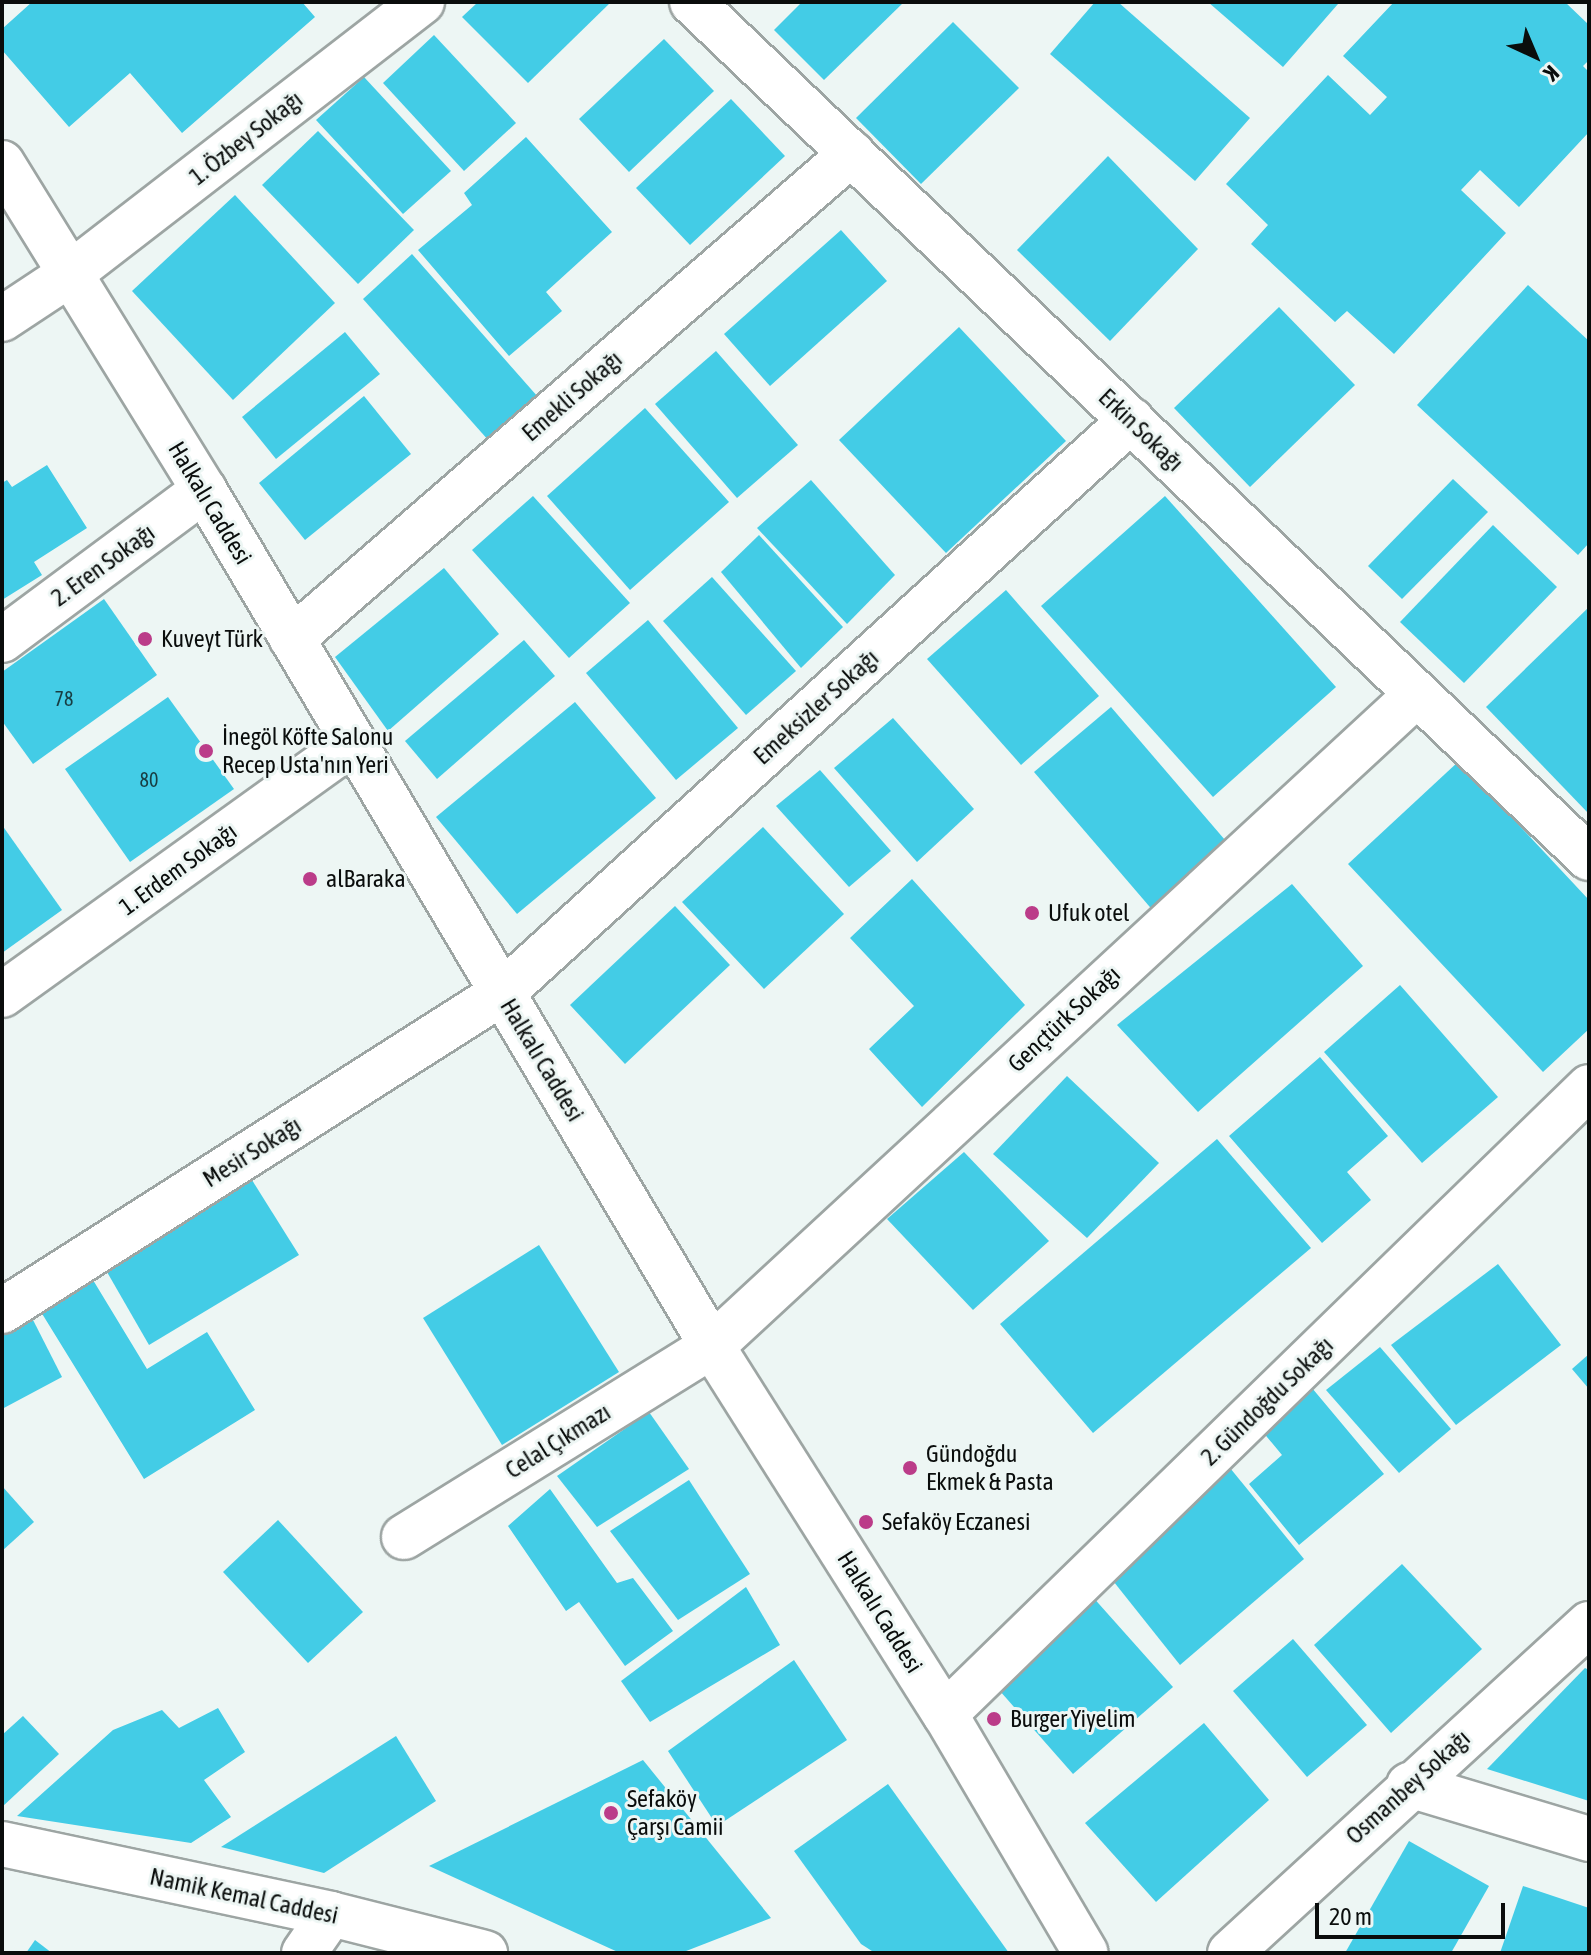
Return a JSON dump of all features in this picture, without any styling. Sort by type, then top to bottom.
[{"type":"street","name":"1. Özbey Sokağı","points":[[2,319],[70,274],[422,2]]},
{"type":"street","name":"Erkin Sokağı","points":[[716,10],[852,153],[1589,858]]},
{"type":"street","name":"Emekli Sokağı","points":[[292,639],[852,153]]},
{"type":"street","name":"Halkalı Caddesi","points":[[2,163],[204,490],[712,1346],[945,1714],[1086,1953]]},
{"type":"street","name":"Emeksizler Sokağı","points":[[502,993],[1131,420]]},
{"type":"street","name":"2. Eren Sokağı","points":[[2,640],[204,490]]},
{"type":"street","name":"Gençtürk Sokağı","points":[[712,1346],[1417,694]]},
{"type":"street","name":"1. Erdem Sokağı","points":[[2,995],[354,742]]},
{"type":"street","name":"Mesir Sokağı","points":[[2,1311],[502,993]]},
{"type":"street","name":"2. Gündoğdu Sokağı","points":[[945,1714],[1589,1087]]},
{"type":"street","name":"Celal Çıkmazı","points":[[404,1537],[712,1346]]},
{"type":"street","name":"Osmanbey Sokağı","points":[[1230,1953],[1409,1785],[1589,1624]]},
{"type":"street","points":[[1409,1785],[1589,1839]]},
{"type":"street","name":"Namik Kemal Caddesi","points":[[2,1844],[331,1914],[485,1953]]},
{"type":"street","points":[[304,1953],[331,1914]]},
{"type":"building","points":[[32,2],[302,2],[315,17],[182,133],[130,73],[69,127],[2,50],[2,29]]},
{"type":"building","points":[[478,2],[611,2],[528,83],[462,17]]},
{"type":"building","points":[[802,2],[904,2],[824,80],[774,30]]},
{"type":"building","points":[[1095,2],[1118,2],[1250,118],[1195,181],[1050,54]]},
{"type":"building","points":[[1208,2],[1335,2],[1338,4],[1283,67]]},
{"type":"building","points":[[1394,2],[1565,2],[1589,25],[1589,60],[1583,66],[1589,72],[1589,132],[1519,207],[1480,170],[1461,190],[1506,233],[1394,354],[1347,311],[1335,322],[1251,244],[1268,225],[1226,184],[1328,75],[1370,115],[1387,97],[1343,56]]},
{"type":"building","points":[[953,22],[1019,88],[921,184],[856,118]]},
{"type":"building","points":[[434,35],[516,123],[464,171],[383,83]]},
{"type":"building","points":[[664,39],[714,91],[629,172],[579,119]]},
{"type":"building","points":[[364,77],[451,171],[403,214],[316,120]]},
{"type":"building","points":[[731,99],[785,156],[690,245],[636,188]]},
{"type":"building","points":[[318,131],[414,230],[358,284],[262,185]]},
{"type":"building","points":[[526,137],[612,232],[546,292],[562,311],[509,356],[418,250],[472,205],[464,193]]},
{"type":"building","points":[[1108,156],[1198,249],[1110,341],[1017,250]]},
{"type":"building","points":[[235,195],[335,303],[233,400],[132,291]]},
{"type":"building","points":[[841,230],[887,281],[770,386],[724,334]]},
{"type":"building","points":[[412,254],[538,397],[489,441],[363,299]]},
{"type":"building","points":[[1528,285],[1589,341],[1589,543],[1578,555],[1417,405]]},
{"type":"building","points":[[1279,307],[1355,385],[1250,487],[1174,408]]},
{"type":"building","points":[[959,327],[1066,441],[946,553],[839,440]]},
{"type":"building","points":[[345,332],[380,374],[276,459],[242,417]]},
{"type":"building","points":[[716,351],[798,445],[737,498],[655,404]]},
{"type":"building","points":[[364,396],[411,454],[305,540],[259,483]]},
{"type":"building","points":[[645,408],[729,502],[630,590],[547,496]]},
{"type":"building","points":[[47,465],[87,528],[34,562],[42,575],[2,600],[2,483],[7,480],[12,487]]},
{"type":"building","points":[[1453,479],[1488,512],[1402,599],[1368,566]]},
{"type":"building","points":[[811,480],[895,575],[847,624],[757,528]]},
{"type":"building","points":[[533,496],[630,603],[569,658],[472,550]]},
{"type":"building","points":[[1165,496],[1336,687],[1213,797],[1041,606]]},
{"type":"building","points":[[1493,525],[1557,587],[1464,683],[1400,622]]},
{"type":"building","points":[[759,535],[843,627],[801,668],[721,572]]},
{"type":"building","points":[[444,568],[499,634],[388,731],[335,657]]},
{"type":"building","points":[[712,577],[796,671],[746,715],[663,621]]},
{"type":"building","points":[[1006,590],[1099,696],[1021,765],[927,659]]},
{"type":"building","points":[[104,599],[157,675],[33,764],[2,721],[2,672]]},
{"type":"building","points":[[1589,607],[1589,814],[1486,707]]},
{"type":"building","points":[[648,620],[738,728],[676,780],[586,673]]},
{"type":"building","points":[[524,640],[555,676],[437,779],[405,741]]},
{"type":"building","points":[[168,697],[234,789],[130,862],[65,769]]},
{"type":"building","points":[[575,702],[656,798],[517,914],[436,817]]},
{"type":"building","points":[[1111,707],[1231,847],[1155,913],[1034,772]]},
{"type":"building","points":[[893,718],[974,809],[917,862],[834,768]]},
{"type":"building","points":[[1459,761],[1589,900],[1589,1029],[1543,1072],[1348,864]]},
{"type":"building","points":[[820,770],[891,851],[849,887],[776,806]]},
{"type":"building","points":[[2,825],[62,910],[2,953]]},
{"type":"building","points":[[763,827],[844,914],[764,989],[682,902]]},
{"type":"building","points":[[912,879],[1025,1005],[922,1107],[869,1049],[914,1006],[850,938]]},
{"type":"building","points":[[1292,884],[1363,966],[1198,1112],[1117,1025]]},
{"type":"building","points":[[675,906],[730,965],[625,1064],[570,1005]]},
{"type":"building","points":[[1400,985],[1498,1097],[1422,1163],[1324,1052]]},
{"type":"building","points":[[1320,1057],[1388,1136],[1347,1172],[1371,1200],[1322,1243],[1229,1136]]},
{"type":"building","points":[[1067,1076],[1159,1163],[1087,1238],[993,1154]]},
{"type":"building","points":[[1217,1139],[1311,1248],[1093,1433],[1000,1324]]},
{"type":"building","points":[[964,1152],[1049,1241],[973,1310],[887,1219]]},
{"type":"building","points":[[252,1180],[299,1255],[149,1345],[107,1272]]},
{"type":"building","points":[[539,1245],[619,1372],[502,1445],[423,1318]]},
{"type":"building","points":[[1498,1264],[1561,1345],[1456,1425],[1391,1345]]},
{"type":"building","points":[[93,1280],[147,1369],[207,1332],[255,1410],[144,1479],[41,1312]]},
{"type":"building","points":[[30,1314],[62,1377],[2,1409],[2,1329]]},
{"type":"building","points":[[1380,1347],[1451,1429],[1399,1473],[1326,1390]]},
{"type":"building","points":[[1589,1354],[1589,1389],[1572,1369]]},
{"type":"building","points":[[1312,1388],[1384,1474],[1299,1545],[1249,1484],[1282,1455],[1262,1431]]},
{"type":"building","points":[[649,1412],[689,1469],[597,1527],[557,1476]]},
{"type":"building","points":[[1226,1463],[1304,1559],[1180,1665],[1106,1572]]},
{"type":"building","points":[[689,1480],[750,1574],[678,1620],[610,1531]]},
{"type":"building","points":[[2,1486],[34,1522],[2,1551]]},
{"type":"building","points":[[550,1489],[617,1583],[633,1578],[673,1631],[625,1666],[579,1602],[566,1611],[508,1526]]},
{"type":"building","points":[[278,1520],[363,1612],[308,1663],[223,1572]]},
{"type":"building","points":[[1402,1564],[1482,1649],[1391,1733],[1314,1645]]},
{"type":"building","points":[[746,1587],[780,1645],[650,1722],[621,1681]]},
{"type":"building","points":[[1091,1595],[1173,1687],[1073,1774],[992,1682]]},
{"type":"building","points":[[1293,1639],[1367,1725],[1307,1777],[1233,1691]]},
{"type":"building","points":[[794,1660],[847,1740],[717,1826],[668,1751]]},
{"type":"building","points":[[1585,1668],[1589,1670],[1589,1801],[1487,1769]]},
{"type":"building","points":[[218,1708],[245,1752],[204,1780],[231,1817],[191,1843],[17,1816],[113,1730],[162,1710],[179,1728]]},
{"type":"building","points":[[23,1716],[59,1754],[2,1807],[2,1735]]},
{"type":"building","points":[[1204,1723],[1269,1800],[1156,1902],[1085,1823]]},
{"type":"building","points":[[396,1736],[436,1801],[324,1873],[221,1847]]},
{"type":"building","name":"Sefaköy Çarşı Camii","points":[[643,1760],[771,1918],[681,1953],[620,1953],[429,1866]]},
{"type":"building","points":[[888,1784],[1009,1953],[875,1953],[861,1944],[794,1851]]},
{"type":"building","points":[[1409,1841],[1489,1886],[1451,1953],[1345,1953]]},
{"type":"building","points":[[1523,1886],[1589,1908],[1589,1953],[1500,1953]]},
{"type":"building","points":[[35,1940],[52,1953],[26,1953]]},
{"type":"place","name":"Kuveyt Türk","points":[[145,639]]},
{"type":"place","name":"İnegöl Köfte Salonu Recep Usta'nın Yeri","points":[[206,751]]},
{"type":"place","name":"alBaraka","points":[[310,879]]},
{"type":"place","name":"Ufuk otel","points":[[1032,913]]},
{"type":"place","name":"Gündoğdu Ekmek & Pasta","points":[[910,1468]]},
{"type":"place","name":"Sefaköy Eczanesi","points":[[866,1522]]},
{"type":"place","name":"Burger Yiyelim","points":[[994,1719]]},
{"type":"place","name":"Sefaköy Çarşı Camii","points":[[611,1813]]}]
